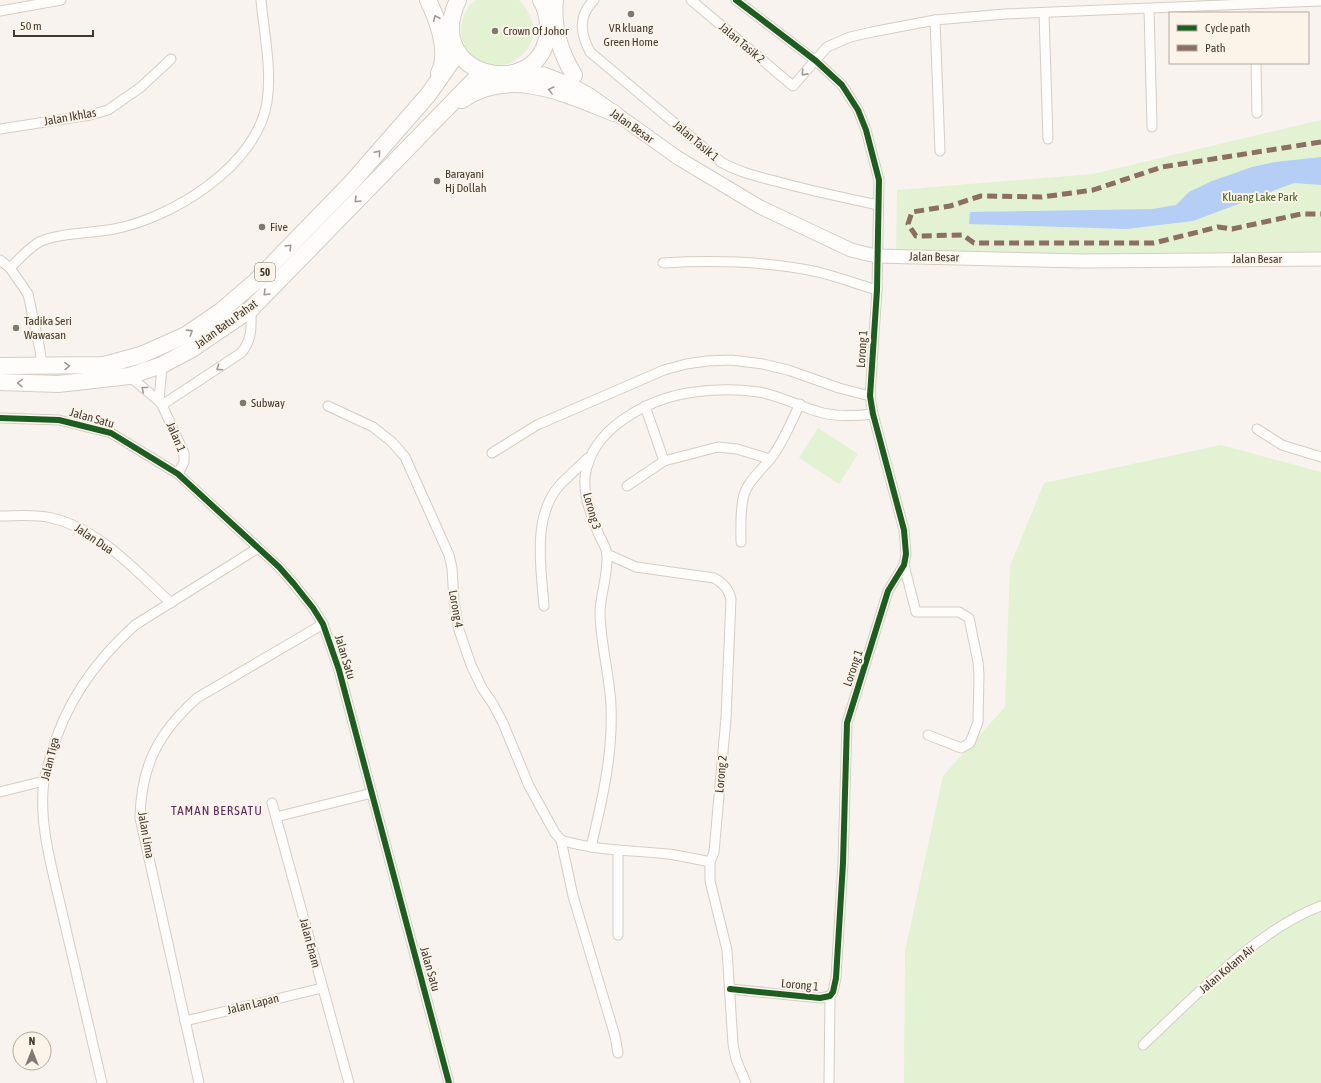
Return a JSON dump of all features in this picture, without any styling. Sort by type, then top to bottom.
[{"type":"highway","points":[[428,0],[438,22],[443,54],[441,69],[428,94]]},
{"type":"highway","points":[[458,0],[452,12],[450,28],[452,40],[458,52],[468,64],[482,72],[493,74],[517,72],[534,59],[546,42],[548,23],[546,1]]},
{"type":"highway","points":[[546,1],[562,55],[574,75]]},
{"type":"highway","name":"Jalan Batu Pahat","points":[[0,366],[42,367],[104,365],[141,355],[186,335],[221,311],[256,281],[352,182],[428,94],[458,52]]},
{"type":"highway","name":"Jalan Batu Pahat","points":[[0,382],[58,384],[129,376],[162,365],[192,348],[251,309],[482,72]]},
{"type":"highway","points":[[435,119],[471,93],[486,87],[518,83],[558,92],[614,113]]},
{"type":"main road","name":"Jalan Besar","points":[[546,42],[590,95]]},
{"type":"main road","name":"Jalan Besar","points":[[517,72],[544,74],[557,78],[590,95],[678,158],[765,210],[851,250],[876,256],[1083,261],[1321,259]]},
{"type":"street","points":[[0,11],[61,0]]},
{"type":"street","points":[[10,268],[26,252],[40,242],[128,226],[164,213],[206,187],[239,158],[258,130],[267,103],[269,74],[261,0]]},
{"type":"street","name":"Jalan Tasik 1","points":[[594,0],[582,17],[581,30],[584,41],[590,52],[721,162],[730,167],[761,177],[878,205]]},
{"type":"street","name":"Jalan Tasik 2","points":[[691,0],[793,86],[816,61]]},
{"type":"street","name":"Lorong 1","points":[[730,989],[820,998],[830,996],[833,992],[836,978],[842,898],[847,723],[888,591],[904,564],[907,547],[904,530],[873,414],[870,396],[877,290],[876,256],[879,180],[877,165],[858,110],[842,86],[816,61],[736,0]]},
{"type":"street","points":[[816,61],[827,47],[850,37],[935,20],[1149,9],[1254,9],[1321,1]]},
{"type":"street","points":[[1149,9],[1152,127]]},
{"type":"street","points":[[1044,14],[1048,139]]},
{"type":"street","points":[[935,20],[940,151]]},
{"type":"street","name":"Jalan Ikhlas","points":[[0,129],[90,115],[108,110],[141,87],[171,60]]},
{"type":"street","points":[[1256,64],[1257,113]]},
{"type":"street","points":[[0,260],[10,268],[28,294],[40,350],[42,367]]},
{"type":"street","points":[[662,262],[751,262],[818,272],[877,290]]},
{"type":"street","points":[[161,403],[241,353],[249,344],[251,334],[251,309]]},
{"type":"street","points":[[492,453],[537,425],[664,370],[686,364],[731,360],[763,364],[788,370],[839,388],[870,396]]},
{"type":"street","name":"Jalan 1","points":[[161,403],[162,365]]},
{"type":"street","name":"Jalan 1","points":[[129,376],[161,403],[184,453],[184,462],[178,474]]},
{"type":"street","name":"Lorong 3","points":[[591,847],[610,761],[611,743],[610,692],[600,611],[607,554],[586,499],[586,468],[591,455],[599,443],[621,421],[645,406],[694,392],[736,390],[760,392],[800,404],[822,413],[838,415],[873,414]]},
{"type":"street","points":[[741,542],[743,498],[753,478],[770,459],[800,404]]},
{"type":"street","name":"Lorong 4","points":[[328,406],[373,427],[392,442],[404,457],[449,555],[452,568],[454,602],[459,630],[471,665],[482,688],[493,704],[503,723],[529,786],[555,833],[561,840]]},
{"type":"street","points":[[645,406],[664,460]]},
{"type":"street","name":"Jalan Satu","points":[[0,418],[60,420],[111,433],[178,474],[258,548],[294,584],[313,608],[323,624],[339,670],[449,1083]]},
{"type":"street","points":[[1257,429],[1282,445],[1321,457]]},
{"type":"street","points":[[627,486],[664,460],[701,451],[728,447],[754,453],[770,459]]},
{"type":"street","points":[[544,606],[540,536],[548,507],[558,487],[591,455]]},
{"type":"street","name":"Jalan Dua","points":[[0,516],[50,517],[67,522],[85,531],[130,566],[171,602]]},
{"type":"street","name":"Jalan Tiga","points":[[102,1083],[50,860],[44,820],[44,781],[57,733],[71,702],[88,675],[119,640],[135,625],[258,548]]},
{"type":"street","name":"Lorong 2","points":[[607,554],[636,567],[714,578],[723,583],[729,591],[732,609],[726,718],[714,852],[710,862],[710,881],[727,950],[733,1044],[736,1059],[746,1083]]},
{"type":"street","points":[[904,564],[916,612],[959,612],[969,618],[978,662],[978,722],[970,744],[961,748],[928,735]]},
{"type":"street","name":"Jalan Lima","points":[[199,1083],[140,818],[141,794],[146,772],[159,742],[182,712],[197,698],[323,624]]},
{"type":"street","points":[[0,792],[44,781]]},
{"type":"street","points":[[276,817],[372,793]]},
{"type":"street","name":"Jalan Enam","points":[[272,803],[349,1083]]},
{"type":"street","points":[[618,1053],[614,1031],[573,896],[561,840],[618,851],[668,854],[710,862]]},
{"type":"street","points":[[618,851],[618,935]]},
{"type":"street","name":"Jalan Kolam Air","points":[[1142,1045],[1243,954],[1284,925],[1308,911],[1321,906]]},
{"type":"street","name":"Jalan Lapan","points":[[185,1021],[322,988]]},
{"type":"street","points":[[829,1083],[830,996]]},
{"type":"green space","points":[[476,0],[519,0],[531,17],[533,33],[529,46],[520,57],[507,64],[494,66],[480,62],[469,52],[464,44],[461,32],[467,9]]},
{"type":"green space","name":"Kluang Lake Park","points":[[1321,120],[1321,257],[896,254],[897,190],[1093,174]]},
{"type":"green space","points":[[818,428],[858,454],[839,484],[799,458]]},
{"type":"green space","points":[[1221,445],[1321,472],[1321,1083],[904,1083],[905,951],[943,776],[1005,707],[1010,566],[1044,483]]},
{"type":"water","points":[[1321,157],[1321,185],[1294,183],[1193,221],[1126,229],[969,224],[970,212],[1152,209],[1176,205],[1189,192],[1212,181],[1252,167],[1275,162]]},
{"type":"marked path","points":[[1321,142],[1162,167],[1093,190],[1042,197],[981,196],[950,206],[912,212],[908,224],[916,236],[963,235],[974,243],[1154,243],[1218,227],[1232,229],[1301,214],[1321,214]]},
{"type":"cycle path","points":[[730,989],[820,998],[830,996],[833,992],[836,978],[843,863],[847,723],[888,591],[904,565],[906,554],[904,530],[873,414],[870,396],[877,290],[879,180],[866,130],[858,110],[842,85],[816,61],[736,0]]},
{"type":"cycle path","points":[[0,418],[59,420],[111,433],[178,474],[279,567],[313,608],[323,624],[339,670],[449,1083]]},
{"type":"place","name":"VR kluang Green Home","points":[[631,14]]},
{"type":"place","name":"Crown Of Johor","points":[[495,31]]},
{"type":"place","name":"Barayani Hj Dollah","points":[[437,181]]},
{"type":"place","name":"Five","points":[[262,227]]},
{"type":"place","name":"Tadika Seri Wawasan","points":[[16,328]]},
{"type":"place","name":"Subway","points":[[243,403]]},
{"type":"district","name":"TAMAN BERSATU","points":[[217,810]]}]
